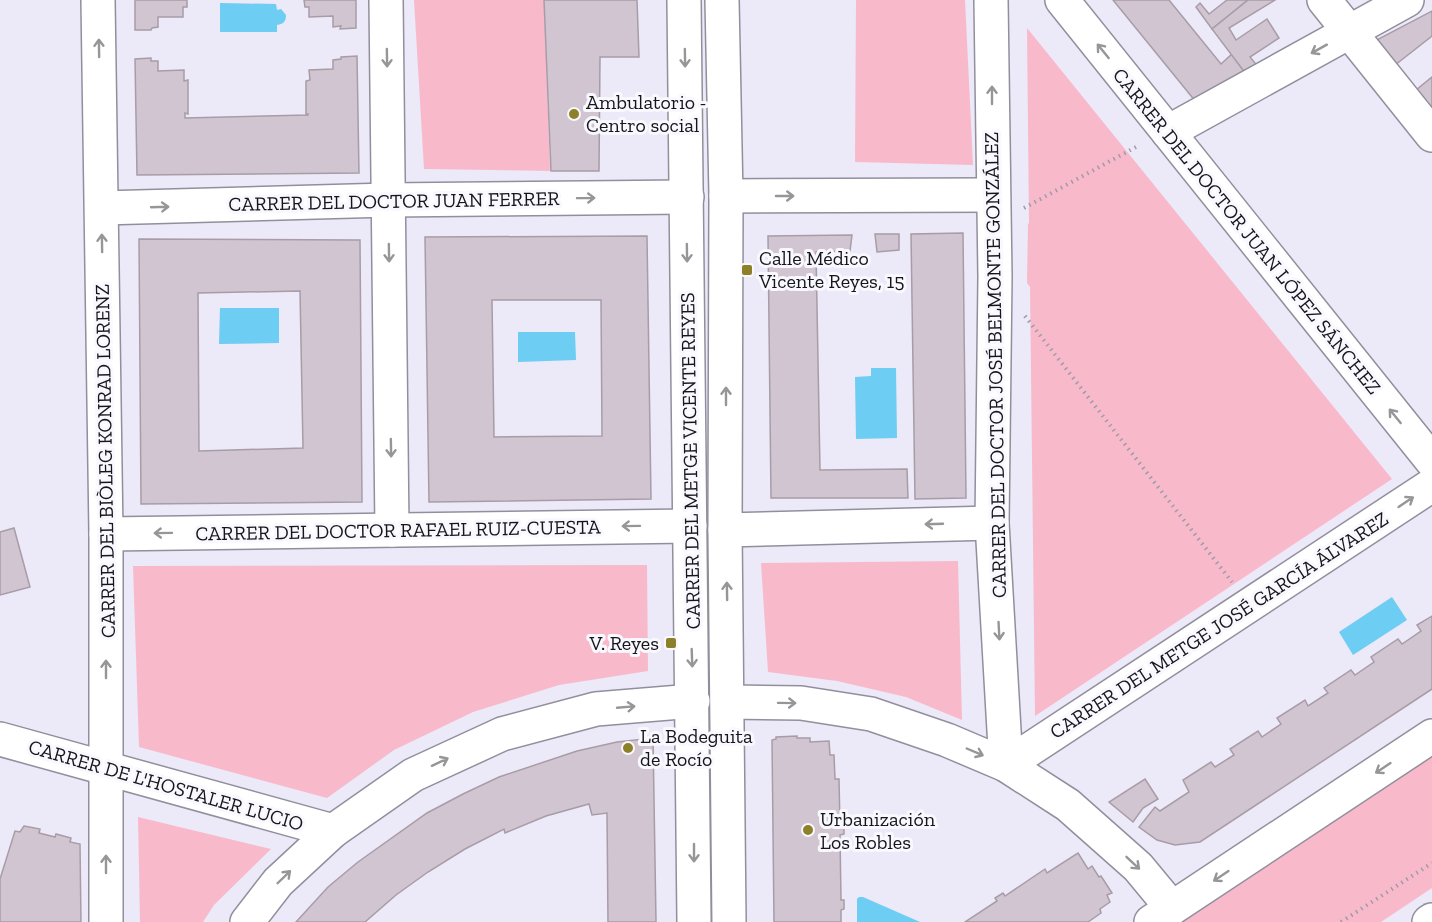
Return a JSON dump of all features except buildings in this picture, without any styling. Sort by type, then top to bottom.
[{"type":"street","name":"CARRER DEL BIÒLEG KONRAD LORENZ","points":[[98,0],[106,534],[106,922]]},
{"type":"street","points":[[386,0],[392,530]]},
{"type":"street","name":"CARRER DEL METGE VICENTE REYES","points":[[684,0],[694,922]]},
{"type":"street","name":"CARRER DEL METGE VICENTE REYES","points":[[722,0],[726,196],[725,530],[729,702],[729,922]]},
{"type":"street","name":"CARRER DEL DOCTOR JOSÉ BELMONTE GONZÁLEZ","points":[[991,0],[1007,202],[995,277],[993,523],[1006,765]]},
{"type":"street","name":"CARRER DEL DOCTOR JUAN LÓPEZ SÁNCHEZ","points":[[1062,0],[1432,461]]},
{"type":"street","points":[[1324,0],[1432,135]]},
{"type":"street","points":[[1168,132],[1407,0]]},
{"type":"street","points":[[726,196],[1007,202]]},
{"type":"street","name":"CARRER DEL DOCTOR JUAN FERRER","points":[[102,208],[388,200],[687,197]]},
{"type":"street","name":"CARRER DEL METGE JOSÉ GARCÍA ÁLVAREZ","points":[[1006,765],[1432,485]]},
{"type":"street","points":[[725,530],[993,523]]},
{"type":"street","name":"CARRER DEL DOCTOR RAFAEL RUIZ-CUESTA","points":[[106,534],[690,526]]},
{"type":"street","points":[[247,922],[278,882],[333,831],[413,775],[501,734],[596,709],[693,701]]},
{"type":"street","points":[[729,702],[801,703],[872,714],[947,740],[1006,765],[1068,805],[1138,867],[1161,915],[1432,736]]},
{"type":"street","name":"CARRER DE L'HOSTALER LUCIO","points":[[0,739],[333,831]]},
{"type":"path","points":[[1007,202],[1136,147]]},
{"type":"path","points":[[995,277],[1236,587]]},
{"type":"path","points":[[1341,922],[1432,863]]},
{"type":"shaded area","points":[[414,0],[544,0],[550,171],[424,169]]},
{"type":"shaded area","points":[[856,0],[965,0],[973,165],[855,162]]},
{"type":"shaded area","points":[[1027,28],[1392,479],[1035,716],[1030,287],[1027,283],[1029,223]]},
{"type":"shaded area","points":[[958,561],[962,720],[906,697],[837,681],[768,672],[761,563]]},
{"type":"shaded area","points":[[647,565],[648,671],[559,685],[473,712],[394,750],[327,798],[139,747],[133,566]]},
{"type":"shaded area","points":[[1432,756],[1432,888],[1381,922],[1180,922]]},
{"type":"shaded area","points":[[138,817],[271,849],[214,905],[203,922],[140,922]]},
{"type":"water","points":[[220,3],[276,4],[277,10],[281,9],[286,15],[282,23],[277,25],[277,32],[220,32]]},
{"type":"water","points":[[220,308],[279,308],[279,343],[219,344]]},
{"type":"water","points":[[518,332],[575,332],[576,360],[518,362]]},
{"type":"water","points":[[871,368],[896,368],[897,438],[856,439],[855,377],[871,376]]},
{"type":"water","points":[[1392,597],[1407,620],[1353,655],[1339,632]]},
{"type":"water","points":[[859,897],[920,922],[857,922],[857,899]]},
{"type":"place","name":"Ambulatorio - Centro social","points":[[574,114]]},
{"type":"place","name":"Calle Médico Vicente Reyes, 15","points":[[747,270]]},
{"type":"place","name":"V. Reyes","points":[[671,643]]},
{"type":"place","name":"La Bodeguita de Rocío","points":[[628,748]]},
{"type":"place","name":"Urbanización Los Robles","points":[[808,830]]}]
